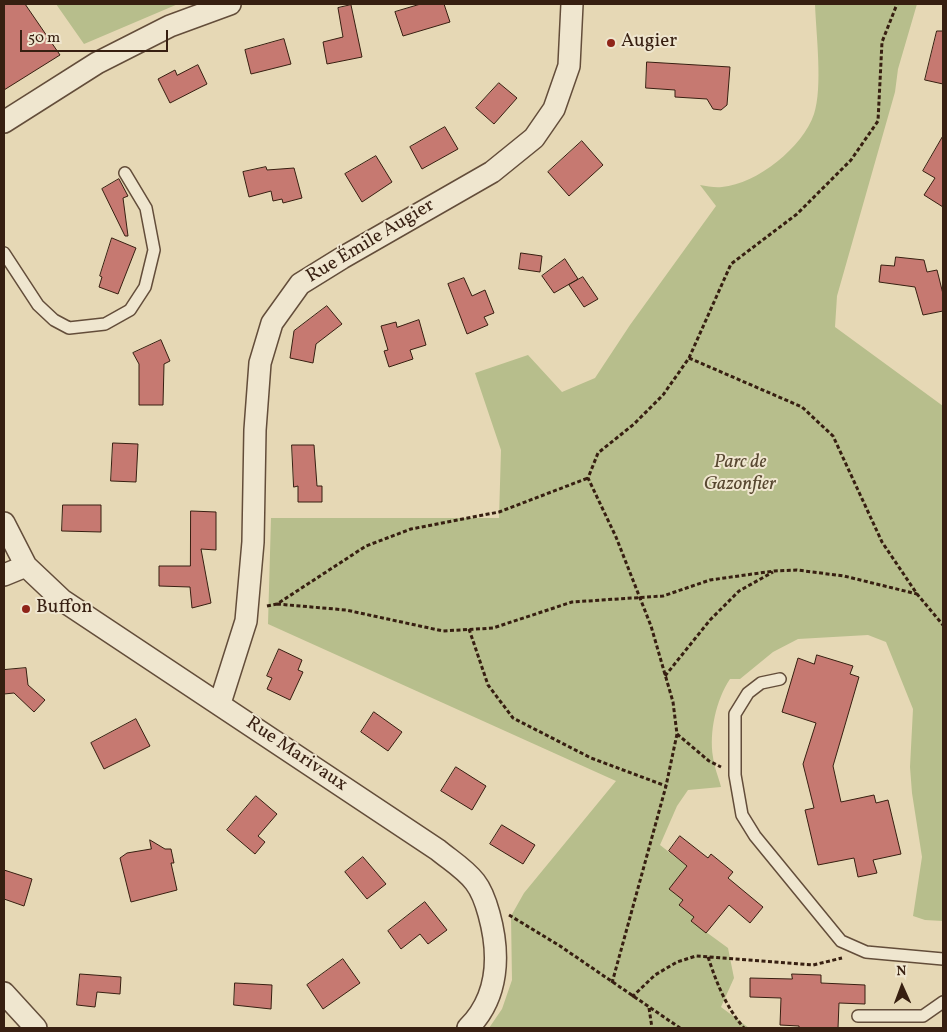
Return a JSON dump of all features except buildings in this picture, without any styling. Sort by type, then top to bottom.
[{"type":"street","points":[[4,122],[97,63],[170,26],[230,4]]},
{"type":"street","name":"Rue Émile Augier","points":[[220,703],[246,621],[253,542],[255,430],[260,363],[272,324],[300,284],[492,172],[534,138],[554,109],[569,66],[572,4]]},
{"type":"street","name":"Rue Marivaux","points":[[4,523],[26,566],[62,600],[220,703],[438,850],[476,883],[485,900],[495,937],[496,961],[494,981],[487,1000],[468,1028]]},
{"type":"street","points":[[4,575],[26,566]]},
{"type":"street","points":[[4,993],[36,1028]]},
{"type":"lane","points":[[4,253],[38,305],[54,320],[69,328],[105,324],[130,310],[145,287],[154,250],[146,208],[125,173]]},
{"type":"lane","points":[[780,679],[761,683],[748,693],[735,714],[735,775],[742,814],[755,836],[841,941],[866,952],[943,959]]},
{"type":"lane","points":[[858,1016],[923,1016],[943,1002]]},
{"type":"path","points":[[612,983],[666,786],[677,734],[673,702],[651,626],[631,580],[616,537],[588,478],[598,453],[634,424],[663,395],[689,358],[731,264],[797,214],[851,160],[878,121],[882,42],[897,4]]},
{"type":"path","points":[[689,358],[802,407],[833,436],[882,542],[917,594],[943,625]]},
{"type":"path","points":[[277,604],[366,546],[411,529],[499,512],[588,478]]},
{"type":"path","points":[[247,610],[277,604],[346,610],[444,630],[493,628],[572,602],[663,596],[710,580],[774,571],[797,570],[844,576],[917,594]]},
{"type":"path","points":[[665,676],[710,620],[739,591],[774,571]]},
{"type":"path","points":[[469,629],[488,685],[512,718],[591,758],[666,786]]},
{"type":"path","points":[[677,734],[709,761],[735,775]]},
{"type":"path","points":[[485,900],[560,946],[680,1028]]},
{"type":"path","points":[[632,997],[656,975],[677,962],[696,956],[813,965],[866,952]]},
{"type":"path","points":[[708,957],[719,989],[730,1012],[744,1028]]},
{"type":"path","points":[[649,1008],[652,1028]]},
{"type":"green space","points":[[56,4],[178,4],[84,44]]},
{"type":"green space","name":"Parc de Gazonfier","points":[[815,4],[917,4],[898,69],[895,92],[837,296],[835,327],[943,406],[943,921],[925,920],[913,916],[922,857],[910,767],[913,709],[886,642],[868,635],[798,639],[773,652],[740,679],[730,679],[717,706],[712,737],[714,761],[721,787],[688,790],[677,806],[660,845],[687,866],[669,889],[683,900],[679,905],[694,917],[691,921],[728,948],[734,978],[721,1007],[749,1028],[489,1028],[502,1009],[512,980],[511,916],[524,893],[616,781],[268,624],[271,518],[499,518],[501,450],[475,373],[528,355],[562,392],[595,378],[630,325],[716,206],[700,185],[722,187],[750,179],[777,162],[800,139],[808,126],[814,114],[818,90]]},
{"type":"place","name":"Augier","points":[[611,43]]},
{"type":"place","name":"Buffon","points":[[26,609]]}]
